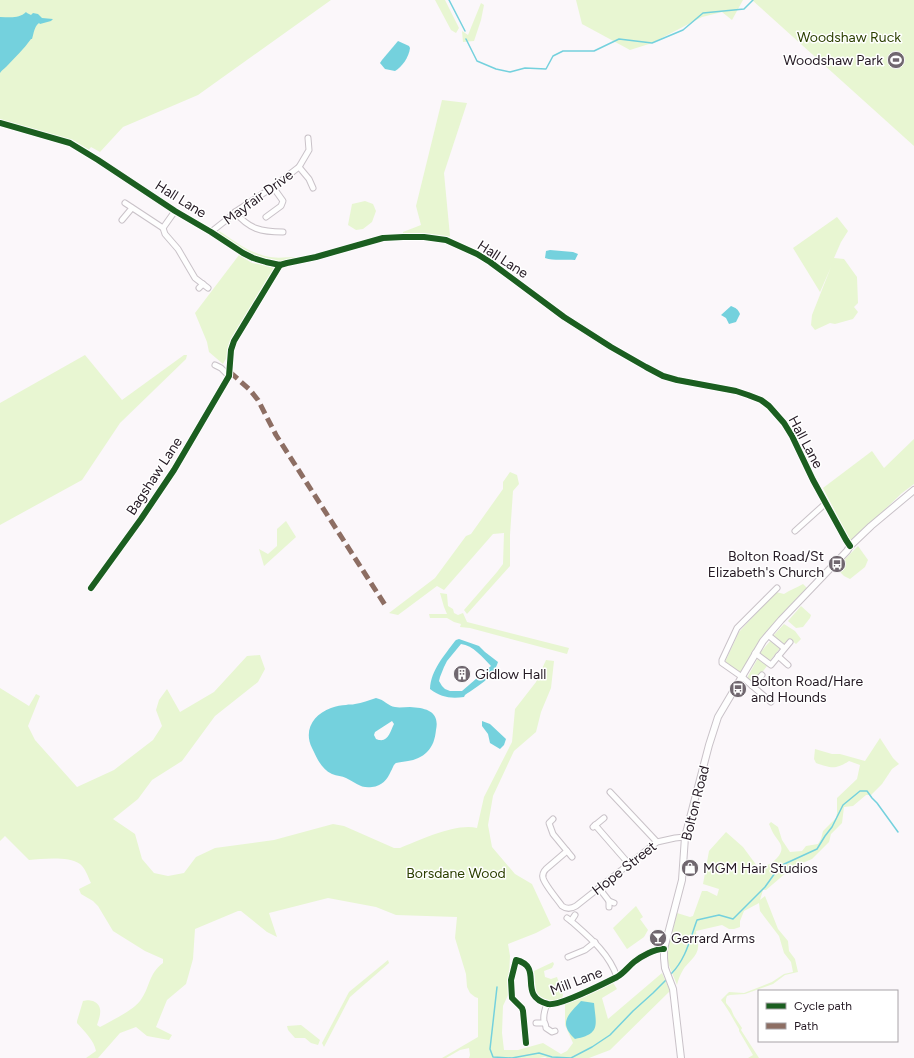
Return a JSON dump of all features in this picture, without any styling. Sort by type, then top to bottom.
[{"type":"main road","name":"Bolton Road","points":[[681,1058],[672,986],[665,968],[664,948],[682,880],[685,838],[709,745],[718,717],[755,653],[768,635],[850,546],[871,526],[914,490]]},
{"type":"street","name":"Hall Lane","points":[[0,123],[70,143],[229,244],[253,258],[266,262],[280,265],[316,257],[383,238],[403,237],[446,240],[477,254],[564,317],[611,347],[663,376],[676,380],[736,391],[761,400],[769,406],[784,422],[813,480],[850,546]]},
{"type":"street","name":"Mayfair Drive","points":[[211,232],[235,212],[273,187],[299,167],[309,150],[308,138]]},
{"type":"street","points":[[299,167],[309,179],[313,188]]},
{"type":"street","points":[[266,217],[281,206],[283,201],[273,187]]},
{"type":"street","points":[[124,203],[163,228],[165,234],[178,249],[195,278],[208,288]]},
{"type":"street","points":[[122,220],[132,208]]},
{"type":"street","points":[[163,228],[175,211]]},
{"type":"street","points":[[235,212],[242,220],[253,228],[268,232],[282,232]]},
{"type":"street","points":[[230,374],[231,350],[234,341],[280,265]]},
{"type":"street","points":[[199,288],[202,284]]},
{"type":"street","points":[[215,365],[230,374]]},
{"type":"street","name":"Bagshaw Lane","points":[[91,588],[174,470],[230,374]]},
{"type":"street","points":[[795,530],[826,503]]},
{"type":"street","points":[[771,702],[742,677],[722,663],[722,660],[737,628],[777,588]]},
{"type":"street","points":[[768,635],[784,648]]},
{"type":"street","points":[[755,653],[771,665],[790,642]]},
{"type":"street","points":[[778,656],[788,666]]},
{"type":"street","points":[[752,686],[762,675]]},
{"type":"street","points":[[610,792],[657,842]]},
{"type":"street","points":[[604,818],[594,826],[629,864]]},
{"type":"street","points":[[549,821],[553,834],[572,857]]},
{"type":"street","name":"Hope Street","points":[[567,851],[546,868],[543,877],[562,906],[568,908],[574,907],[657,842],[675,838],[685,838]]},
{"type":"street","points":[[598,888],[611,903]]},
{"type":"street","points":[[575,915],[569,920],[595,942],[611,964],[617,978]]},
{"type":"street","points":[[568,957],[585,950],[595,942]]},
{"type":"street","name":"Mill Lane","points":[[526,1043],[523,1011],[512,998],[511,980],[516,960],[528,966],[534,996],[542,1002],[555,1005],[617,978],[637,959],[664,948]]},
{"type":"street","points":[[547,1004],[544,1014],[544,1023],[547,1029],[552,1032],[555,1031]]},
{"type":"street","points":[[536,1023],[544,1023]]},
{"type":"green space","points":[[0,0],[331,0],[198,95],[123,127],[100,152],[91,147],[88,151],[74,141],[0,120]]},
{"type":"green space","points":[[435,0],[445,0],[459,28],[456,33],[451,30]]},
{"type":"green space","points":[[576,0],[743,0],[732,20],[722,12],[702,17],[652,43],[630,50],[582,24]]},
{"type":"green space","name":"Woodshaw Ruck","points":[[752,0],[914,0],[914,146]]},
{"type":"green space","points":[[481,3],[484,5],[474,41],[463,42],[462,31],[468,35]]},
{"type":"green space","points":[[442,100],[467,103],[444,173],[450,236],[448,239],[427,234],[403,235],[403,232],[421,225],[416,206]]},
{"type":"green space","points":[[365,201],[373,204],[376,211],[372,222],[363,229],[356,230],[348,225],[352,204]]},
{"type":"green space","points":[[837,217],[848,231],[834,258],[844,259],[857,277],[858,303],[854,307],[858,312],[853,319],[835,324],[830,323],[815,330],[811,325],[812,315],[831,267],[820,292],[793,248]]},
{"type":"green space","points":[[219,231],[253,252],[265,256],[281,258],[297,257],[297,260],[279,262],[255,257],[219,236]]},
{"type":"green space","points":[[239,255],[252,263],[276,267],[233,341],[223,364],[209,352],[207,342],[195,313]]},
{"type":"green space","points":[[85,355],[122,400],[184,355],[187,355],[186,359],[120,423],[82,480],[0,525],[0,403]]},
{"type":"green space","points":[[914,439],[914,484],[902,493],[851,542],[823,488],[872,451],[884,468]]},
{"type":"green space","points":[[510,472],[517,475],[519,484],[513,491],[510,535],[510,566],[467,614],[464,610],[503,564],[504,533],[493,534],[444,590],[437,586],[398,615],[389,613],[435,578],[466,536],[471,534],[503,489],[503,482]]},
{"type":"green space","points":[[286,521],[296,537],[264,566],[259,549],[268,554],[277,546],[277,529]]},
{"type":"green space","points":[[858,546],[868,560],[865,567],[850,579],[844,576],[836,568]]},
{"type":"green space","points":[[803,584],[807,588],[771,627],[742,673],[728,666],[725,662],[739,632],[760,609],[776,592],[784,594]]},
{"type":"green space","points":[[440,593],[447,594],[448,606],[458,615],[463,613],[467,622],[569,648],[567,654],[470,628],[460,627],[461,624],[447,618],[430,618],[429,614],[447,614]]},
{"type":"green space","points":[[801,606],[811,615],[803,627],[796,628],[788,621]]},
{"type":"green space","points":[[784,624],[795,631],[801,639],[796,644],[790,639],[783,645],[773,636]]},
{"type":"green space","points":[[771,640],[781,647],[769,662],[759,654]]},
{"type":"green space","name":"Borsdane Wood","points":[[260,655],[265,669],[258,682],[215,716],[182,761],[152,780],[138,799],[113,819],[135,834],[142,859],[154,873],[168,876],[184,873],[196,857],[215,848],[274,840],[333,824],[344,826],[394,848],[400,848],[449,830],[468,827],[477,828],[484,797],[512,742],[515,709],[536,682],[546,660],[554,661],[551,688],[541,712],[536,732],[514,751],[493,796],[488,825],[492,847],[515,874],[532,884],[551,925],[536,933],[508,944],[510,956],[508,995],[503,1006],[502,1033],[504,1050],[518,1050],[543,1043],[561,1054],[567,1051],[573,1043],[565,1025],[565,1002],[612,981],[617,989],[602,998],[608,1019],[662,973],[670,991],[610,1050],[589,1058],[469,1058],[469,1048],[460,1050],[446,1058],[442,1058],[478,1037],[478,998],[470,993],[467,987],[466,974],[455,938],[457,917],[396,915],[376,907],[328,898],[269,913],[277,937],[267,932],[241,911],[195,929],[193,959],[186,984],[167,1000],[156,1027],[172,1035],[169,1040],[147,1036],[136,1027],[120,1033],[98,1058],[86,1058],[96,1051],[91,1039],[77,1023],[83,1001],[93,1001],[99,1006],[100,1012],[97,1025],[100,1027],[127,1012],[140,1001],[154,972],[163,963],[163,959],[145,951],[113,931],[98,906],[93,901],[81,894],[79,889],[91,883],[80,864],[75,861],[62,859],[29,860],[5,836],[0,841],[0,688],[29,706],[36,694],[40,696],[28,726],[35,740],[77,787],[114,770],[153,740],[162,726],[156,710],[159,700],[167,689],[180,712],[214,692],[247,656]]},
{"type":"green space","points":[[758,658],[767,666],[754,683],[747,678]]},
{"type":"green space","points":[[880,738],[893,758],[899,764],[892,769],[882,784],[871,795],[866,795],[853,806],[844,807],[842,823],[831,834],[829,842],[812,859],[793,867],[766,890],[763,890],[760,900],[765,896],[778,929],[788,941],[789,951],[795,959],[798,972],[785,975],[773,984],[745,994],[727,996],[726,1003],[731,1009],[742,1028],[741,1030],[759,1058],[748,1058],[753,1055],[721,1000],[729,992],[744,993],[772,982],[784,974],[793,972],[791,962],[784,953],[779,936],[760,911],[759,903],[744,911],[740,921],[740,927],[729,929],[722,925],[696,931],[698,950],[683,970],[677,985],[668,963],[667,949],[677,913],[690,917],[693,916],[702,891],[707,891],[717,896],[719,889],[703,884],[709,851],[726,832],[743,847],[757,866],[770,864],[781,852],[780,844],[769,824],[771,822],[778,827],[782,840],[790,852],[802,851],[806,846],[818,844],[823,831],[836,818],[837,798],[857,779],[860,765],[849,761],[836,767],[816,763],[814,759],[815,749],[865,761]]},
{"type":"green space","points":[[636,906],[643,917],[640,919],[648,930],[644,937],[627,949],[613,928]]},
{"type":"green space","points":[[388,960],[389,963],[350,997],[324,1047],[322,1043],[349,992]]},
{"type":"green space","points":[[553,962],[554,964],[552,968],[544,971],[545,977],[551,979],[557,977],[563,995],[561,1002],[555,1005],[538,998],[536,993],[534,971]]},
{"type":"green space","points":[[301,1025],[320,1040],[318,1045],[311,1043],[305,1038],[295,1038],[288,1030],[287,1026]]},
{"type":"water","points":[[26,12],[31,15],[33,13],[38,14],[42,18],[53,19],[37,25],[32,39],[0,73],[0,17],[17,17]]},
{"type":"water","points":[[398,41],[409,46],[410,48],[407,58],[395,71],[385,69],[380,63]]},
{"type":"water","points":[[546,251],[573,252],[578,254],[575,260],[556,260],[545,258]]},
{"type":"water","points":[[731,306],[737,309],[740,314],[736,322],[729,324],[726,318],[721,315]]},
{"type":"water","points":[[459,639],[479,646],[498,662],[493,673],[480,685],[464,697],[454,698],[442,696],[430,689],[435,669],[456,640]],"holes":[[[461,644],[478,652],[491,666],[462,691],[450,691],[442,686],[439,681],[440,677],[447,661]]]},
{"type":"water","points":[[376,698],[395,707],[416,707],[430,712],[436,719],[436,733],[431,747],[427,752],[411,761],[396,763],[384,782],[376,786],[365,787],[344,777],[328,772],[320,763],[312,748],[309,735],[315,719],[325,711],[337,706],[358,704]],"holes":[[[392,721],[394,724],[386,739],[376,739],[374,735],[375,732]]]},
{"type":"water","points":[[482,721],[490,724],[506,739],[504,745],[500,749],[490,743],[488,734],[482,726]]},
{"type":"water","points":[[581,1001],[594,1003],[596,1023],[593,1031],[583,1037],[575,1039],[567,1028],[566,1024],[569,1015]]},
{"type":"waterway","points":[[449,0],[465,31]]},
{"type":"waterway","points":[[466,39],[477,61],[496,69],[510,72],[525,68],[546,69],[553,56],[563,51],[594,51],[619,39],[652,43],[683,30],[703,13],[744,9],[753,0]]},
{"type":"waterway","points":[[671,974],[684,955],[697,920],[719,915],[733,919],[765,887],[780,866],[817,849],[832,827],[843,805],[860,791],[867,791],[898,832]]},
{"type":"waterway","points":[[497,987],[490,1049],[493,1057],[512,1058],[539,1053],[552,1057],[571,1058],[610,1035],[666,980]]},
{"type":"marked path","points":[[230,372],[250,390],[258,400],[276,435],[387,608]]},
{"type":"cycle path","points":[[0,123],[70,143],[243,253],[266,262],[280,265],[316,257],[383,238],[403,237],[424,237],[446,240],[477,254],[564,317],[611,347],[663,376],[736,391],[761,400],[769,406],[784,423],[792,436],[813,480],[850,546]]},
{"type":"cycle path","points":[[91,588],[174,470],[229,376],[231,350],[234,341],[280,265]]},
{"type":"cycle path","points":[[526,1043],[523,1011],[512,998],[511,980],[516,960],[524,964],[529,969],[531,988],[534,995],[539,1000],[548,1004],[553,1004],[593,989],[624,972],[640,958],[653,951],[664,949]]},
{"type":"place","name":"Woodshaw Park","points":[[896,60]]},
{"type":"place","name":"Bolton Road/St Elizabeth's Church","points":[[837,564]]},
{"type":"place","name":"Gidlow Hall","points":[[462,674]]},
{"type":"place","name":"Bolton Road/Hare and Hounds","points":[[738,689]]},
{"type":"place","name":"MGM Hair Studios","points":[[690,868]]},
{"type":"place","name":"Gerrard Arms","points":[[658,938]]}]
